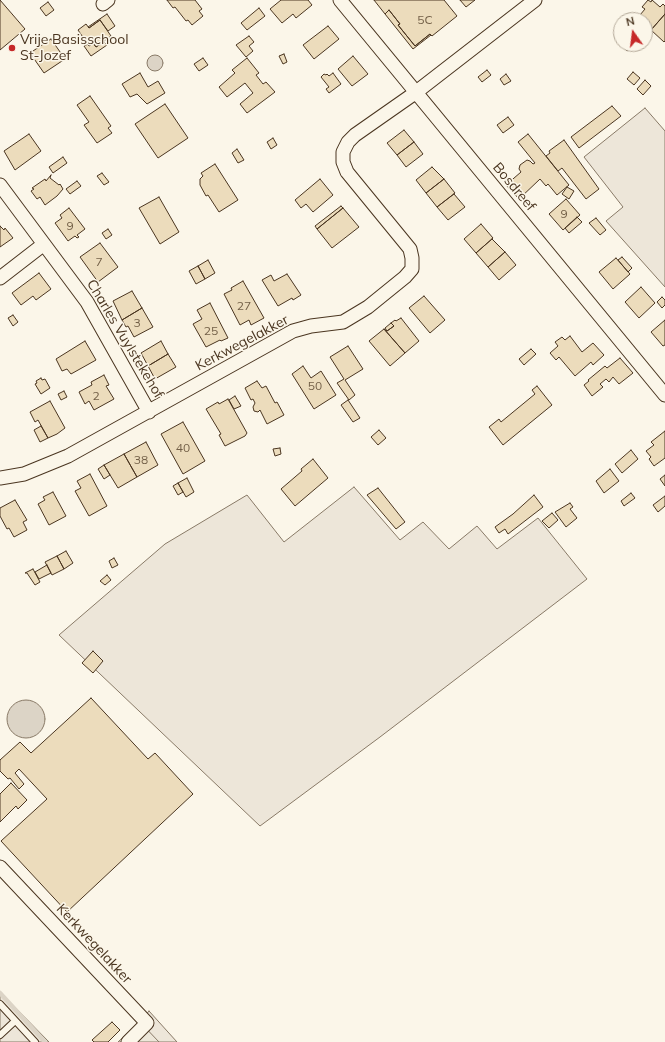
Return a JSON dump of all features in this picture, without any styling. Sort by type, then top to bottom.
[{"type":"street","name":"Bosdreef","points":[[340,0],[665,395]]},
{"type":"street","name":"Kerkwegelakker","points":[[0,478],[24,474],[68,456],[293,331],[311,326],[343,322],[368,307],[405,278],[412,268],[410,249],[347,172],[343,162],[343,152],[348,142],[415,93],[535,0]]},
{"type":"street","name":"Charles Vuylstekehof","points":[[0,185],[87,302],[149,412]]},
{"type":"street","points":[[0,278],[44,244]]},
{"type":"street","name":"Kerkwegelakker","points":[[0,867],[147,1023],[128,1042]]},
{"type":"lane","points":[[0,1004],[35,1042]]},
{"type":"lane","points":[[0,1035],[15,1021]]},
{"type":"shaded area","points":[[155,55],[161,57],[163,63],[161,69],[155,71],[149,69],[147,63],[149,57]]},
{"type":"shaded area","points":[[645,108],[665,131],[665,287],[606,221],[623,207],[584,157]]},
{"type":"shaded area","points":[[354,487],[400,540],[423,522],[449,549],[477,526],[497,549],[538,518],[587,579],[380,737],[260,826],[59,635],[165,544],[247,495],[284,542]]},
{"type":"shaded area","points":[[26,700],[36,703],[42,709],[45,719],[42,729],[36,735],[26,738],[16,735],[10,729],[7,719],[10,709],[16,703]]},
{"type":"shaded area","points":[[0,992],[49,1042],[0,1042]]},
{"type":"shaded area","points":[[149,1011],[177,1042],[118,1042],[140,1022]]},
{"type":"shaded area","points":[[140,1022],[159,1042],[118,1042]]},
{"type":"building","points":[[0,0],[25,29],[0,50]]},
{"type":"building","points":[[167,0],[195,0],[202,9],[199,11],[203,16],[192,25],[188,20],[186,21],[175,7],[173,8]]},
{"type":"building","points":[[281,0],[308,0],[312,5],[296,18],[293,14],[282,23],[270,9]]},
{"type":"building","points":[[374,0],[444,0],[457,16],[432,36],[430,34],[415,46],[398,25],[400,24],[389,10],[385,14]]},
{"type":"building","points":[[460,0],[475,0],[466,7]]},
{"type":"building","points":[[648,0],[651,2],[652,0],[660,7],[663,4],[665,6],[665,14],[653,28],[653,12],[642,12],[645,9],[642,7]]},
{"type":"building","points":[[48,2],[54,10],[46,16],[40,8]]},
{"type":"building","points":[[259,8],[265,16],[247,30],[241,23]]},
{"type":"building","points":[[389,10],[400,24],[398,25],[415,46],[430,34],[431,35],[413,49],[385,14]]},
{"type":"building","points":[[107,14],[115,26],[108,31],[100,20],[89,28],[88,27]]},
{"type":"building","points":[[665,14],[664,42],[653,32],[653,28]]},
{"type":"building","points":[[100,20],[111,36],[96,47],[93,43],[89,46],[78,30],[86,24],[89,28]]},
{"type":"building","points":[[328,26],[339,39],[314,59],[303,45]]},
{"type":"building","points":[[249,36],[254,42],[249,46],[253,51],[246,57],[236,45]]},
{"type":"building","points":[[51,39],[65,59],[44,73],[30,53]]},
{"type":"building","points":[[104,42],[107,45],[91,56],[84,46],[88,44],[89,46],[93,43],[96,47]]},
{"type":"building","points":[[284,54],[287,62],[283,64],[279,56]]},
{"type":"building","points":[[353,56],[368,74],[352,86],[338,69]]},
{"type":"building","points":[[203,58],[208,65],[199,71],[194,64]]},
{"type":"building","points":[[247,58],[259,73],[256,75],[263,84],[266,82],[275,92],[247,113],[240,104],[253,93],[245,83],[227,97],[219,87],[235,73],[232,70]]},
{"type":"building","points":[[487,70],[491,75],[482,82],[478,77]]},
{"type":"building","points":[[633,72],[640,78],[634,85],[627,79]]},
{"type":"building","points":[[140,73],[148,87],[158,81],[165,93],[147,104],[137,94],[130,97],[122,84]]},
{"type":"building","points":[[333,73],[341,84],[329,93],[326,89],[329,87],[321,77],[324,74],[329,76]]},
{"type":"building","points":[[506,74],[511,81],[504,85],[500,79]]},
{"type":"building","points":[[645,80],[651,86],[643,95],[637,89]]},
{"type":"building","points":[[90,96],[111,126],[108,128],[112,133],[97,143],[84,125],[89,122],[77,105]]},
{"type":"building","points":[[165,104],[188,138],[158,158],[135,124]]},
{"type":"building","points":[[612,106],[621,116],[579,148],[571,137]]},
{"type":"building","points":[[508,117],[514,125],[503,133],[497,125]]},
{"type":"building","points":[[404,130],[414,142],[397,155],[387,143]]},
{"type":"building","points":[[29,134],[41,151],[15,170],[4,151]]},
{"type":"building","points":[[528,134],[569,185],[557,195],[548,184],[546,186],[540,179],[519,199],[506,185],[521,172],[519,169],[520,165],[527,160],[533,164],[535,163],[518,142]]},
{"type":"building","points":[[273,138],[277,145],[271,149],[267,142]]},
{"type":"building","points":[[564,140],[599,189],[586,199],[562,168],[558,171],[546,156],[550,153],[549,151]]},
{"type":"building","points":[[414,142],[423,154],[406,167],[397,155]]},
{"type":"building","points":[[237,149],[244,160],[238,163],[232,153]]},
{"type":"building","points":[[63,157],[67,163],[53,173],[49,167]]},
{"type":"building","points":[[215,164],[238,200],[219,212],[208,195],[206,196],[200,185],[200,179],[203,176],[201,173]]},
{"type":"building","points":[[432,167],[444,179],[426,193],[416,180]]},
{"type":"building","points":[[102,173],[109,182],[104,185],[97,176]]},
{"type":"building","points":[[51,175],[50,178],[59,185],[60,184],[63,189],[57,196],[45,205],[40,197],[37,199],[31,191],[34,189],[32,188],[45,179],[46,181]]},
{"type":"building","points":[[320,179],[333,195],[313,212],[306,204],[301,208],[295,200]]},
{"type":"building","points":[[444,179],[455,193],[437,207],[426,193]]},
{"type":"building","points":[[77,181],[81,186],[70,194],[66,189]]},
{"type":"building","points":[[567,187],[574,191],[569,199],[562,194]]},
{"type":"building","points":[[454,194],[465,207],[448,220],[437,207]]},
{"type":"building","points":[[159,197],[179,232],[160,244],[139,208]]},
{"type":"building","points":[[566,199],[580,215],[563,230],[549,214]]},
{"type":"building","points":[[341,206],[343,208],[317,229],[315,226]]},
{"type":"building","points":[[69,208],[85,229],[77,235],[79,237],[77,238],[75,236],[68,241],[55,223],[62,218],[60,215]]},
{"type":"building","points":[[343,208],[359,227],[332,248],[317,229]]},
{"type":"building","points":[[577,217],[582,222],[569,233],[565,228]]},
{"type":"building","points":[[596,218],[606,230],[600,235],[589,223]]},
{"type":"building","points":[[481,224],[493,238],[476,253],[464,239]]},
{"type":"building","points":[[0,226],[4,230],[5,228],[13,238],[0,247]]},
{"type":"building","points":[[108,229],[112,235],[106,239],[102,233]]},
{"type":"building","points":[[492,239],[505,252],[488,267],[476,253]]},
{"type":"building","points":[[100,243],[118,267],[98,282],[80,257]]},
{"type":"building","points":[[505,252],[516,265],[499,280],[488,267]]},
{"type":"building","points":[[622,257],[632,268],[628,272],[618,260]]},
{"type":"building","points":[[616,258],[630,274],[613,289],[599,272]]},
{"type":"building","points":[[208,260],[215,273],[205,279],[198,266]]},
{"type":"building","points":[[198,266],[205,279],[196,284],[189,271]]},
{"type":"building","points":[[39,273],[51,289],[36,300],[33,296],[21,305],[12,293]]},
{"type":"building","points":[[287,274],[301,295],[278,306],[262,280],[271,275],[274,281]]},
{"type":"building","points":[[243,281],[264,318],[251,325],[249,320],[240,325],[224,294],[232,290],[231,288]]},
{"type":"building","points":[[641,287],[655,303],[639,318],[625,302]]},
{"type":"building","points":[[132,291],[142,308],[122,320],[113,301]]},
{"type":"building","points":[[424,296],[445,320],[430,333],[409,308]]},
{"type":"building","points":[[662,297],[665,300],[665,305],[662,308],[657,302]]},
{"type":"building","points":[[210,303],[228,338],[206,347],[193,324],[202,319],[197,310]]},
{"type":"building","points":[[142,308],[153,327],[134,337],[128,326],[126,327],[122,320]]},
{"type":"building","points":[[13,315],[18,322],[13,326],[8,318]]},
{"type":"building","points":[[401,318],[419,341],[405,353],[384,329],[387,331],[394,326],[391,323]]},
{"type":"building","points":[[665,320],[665,345],[663,346],[651,332]]},
{"type":"building","points":[[391,323],[394,326],[387,331],[385,328]]},
{"type":"building","points":[[384,329],[405,353],[390,366],[369,341]]},
{"type":"building","points":[[570,336],[582,352],[593,343],[604,355],[593,365],[591,362],[575,376],[559,357],[556,360],[550,353],[558,346],[555,342],[562,337],[565,340]]},
{"type":"building","points":[[85,341],[96,360],[71,374],[67,369],[62,371],[56,359]]},
{"type":"building","points":[[161,341],[168,354],[148,366],[141,353]]},
{"type":"building","points":[[348,346],[363,369],[345,380],[355,395],[349,400],[337,383],[344,379],[330,357]]},
{"type":"building","points":[[531,349],[536,354],[524,365],[519,359]]},
{"type":"building","points":[[168,354],[176,367],[155,379],[148,366]]},
{"type":"building","points":[[620,358],[633,373],[619,384],[613,377],[609,382],[606,379],[600,384],[603,387],[592,396],[584,385],[605,366],[607,368]]},
{"type":"building","points":[[303,366],[311,378],[321,371],[336,395],[314,409],[292,374]]},
{"type":"building","points":[[104,375],[109,385],[106,386],[114,399],[94,410],[89,401],[85,404],[79,392],[92,385],[91,382]]},
{"type":"building","points":[[41,378],[42,380],[45,379],[50,388],[41,394],[35,384],[37,383],[36,381]]},
{"type":"building","points":[[257,381],[262,388],[266,386],[275,403],[277,402],[284,415],[267,424],[260,410],[258,412],[254,411],[253,407],[255,403],[253,399],[251,400],[245,388]]},
{"type":"building","points":[[537,386],[552,405],[503,445],[489,427],[499,419],[501,422],[535,394],[532,390]]},
{"type":"building","points":[[64,391],[67,397],[61,400],[58,394]]},
{"type":"building","points":[[235,396],[241,406],[234,409],[229,400]]},
{"type":"building","points":[[228,399],[247,433],[245,436],[225,446],[219,435],[221,434],[206,409],[218,402],[219,404]]},
{"type":"building","points":[[348,400],[360,418],[353,422],[341,405]]},
{"type":"building","points":[[50,401],[65,428],[48,438],[38,420],[35,422],[30,412]]},
{"type":"building","points":[[183,422],[205,461],[183,474],[161,434]]},
{"type":"building","points":[[41,426],[48,438],[40,442],[34,430]]},
{"type":"building","points":[[379,430],[386,438],[378,445],[371,437]]},
{"type":"building","points":[[665,431],[665,458],[654,466],[649,459],[651,457],[646,451],[654,445],[651,442]]},
{"type":"building","points":[[146,442],[158,465],[137,477],[124,454]]},
{"type":"building","points":[[280,448],[281,454],[275,456],[273,449]]},
{"type":"building","points":[[631,450],[638,459],[622,473],[615,464]]},
{"type":"building","points":[[124,454],[137,477],[118,488],[104,465]]},
{"type":"building","points":[[313,459],[328,478],[295,506],[281,489],[302,471],[301,469]]},
{"type":"building","points":[[104,465],[110,475],[104,479],[98,469]]},
{"type":"building","points":[[610,469],[619,481],[604,493],[596,481]]},
{"type":"building","points":[[90,474],[107,506],[89,516],[75,491],[81,488],[77,481]]},
{"type":"building","points":[[665,475],[665,486],[660,479]]},
{"type":"building","points":[[187,478],[194,492],[186,497],[178,483]]},
{"type":"building","points":[[178,483],[183,492],[178,495],[173,486]]},
{"type":"building","points":[[378,488],[405,522],[396,529],[367,495]]},
{"type":"building","points":[[53,492],[66,516],[49,525],[38,504],[45,500],[43,497]]},
{"type":"building","points":[[631,493],[635,498],[624,506],[621,501]]},
{"type":"building","points":[[534,495],[543,507],[508,534],[505,529],[499,533],[495,527],[513,514]]},
{"type":"building","points":[[665,496],[665,506],[658,512],[653,505]]},
{"type":"building","points":[[15,500],[27,520],[23,522],[27,530],[14,537],[9,528],[7,529],[0,516],[0,508]]},
{"type":"building","points":[[570,503],[573,507],[570,509],[577,518],[566,527],[555,512]]},
{"type":"building","points":[[552,513],[558,520],[549,528],[542,521]]},
{"type":"building","points":[[66,551],[73,563],[64,569],[57,556]]},
{"type":"building","points":[[57,556],[64,569],[52,575],[45,562]]},
{"type":"building","points":[[114,558],[118,565],[112,568],[109,561]]},
{"type":"building","points":[[47,565],[51,573],[39,579],[35,572]]},
{"type":"building","points":[[33,569],[40,582],[35,585],[27,573],[25,573]]},
{"type":"building","points":[[107,575],[111,580],[105,585],[100,581]]},
{"type":"building","points":[[93,651],[103,661],[93,673],[82,663]]},
{"type":"building","points":[[91,698],[148,759],[155,753],[193,794],[67,912],[1,841],[47,799],[19,769],[15,773],[24,784],[19,789],[10,778],[8,779],[0,771],[0,760],[20,742],[31,753]]},
{"type":"building","points":[[11,783],[27,800],[18,809],[16,806],[0,822],[0,794]]},
{"type":"building","points":[[112,1022],[120,1030],[108,1042],[94,1042],[92,1040]]},
{"type":"waterway","points":[[0,993],[45,1042]]},
{"type":"place","name":"Vrije Basisschool St-Jozef","points":[[12,48]]}]
